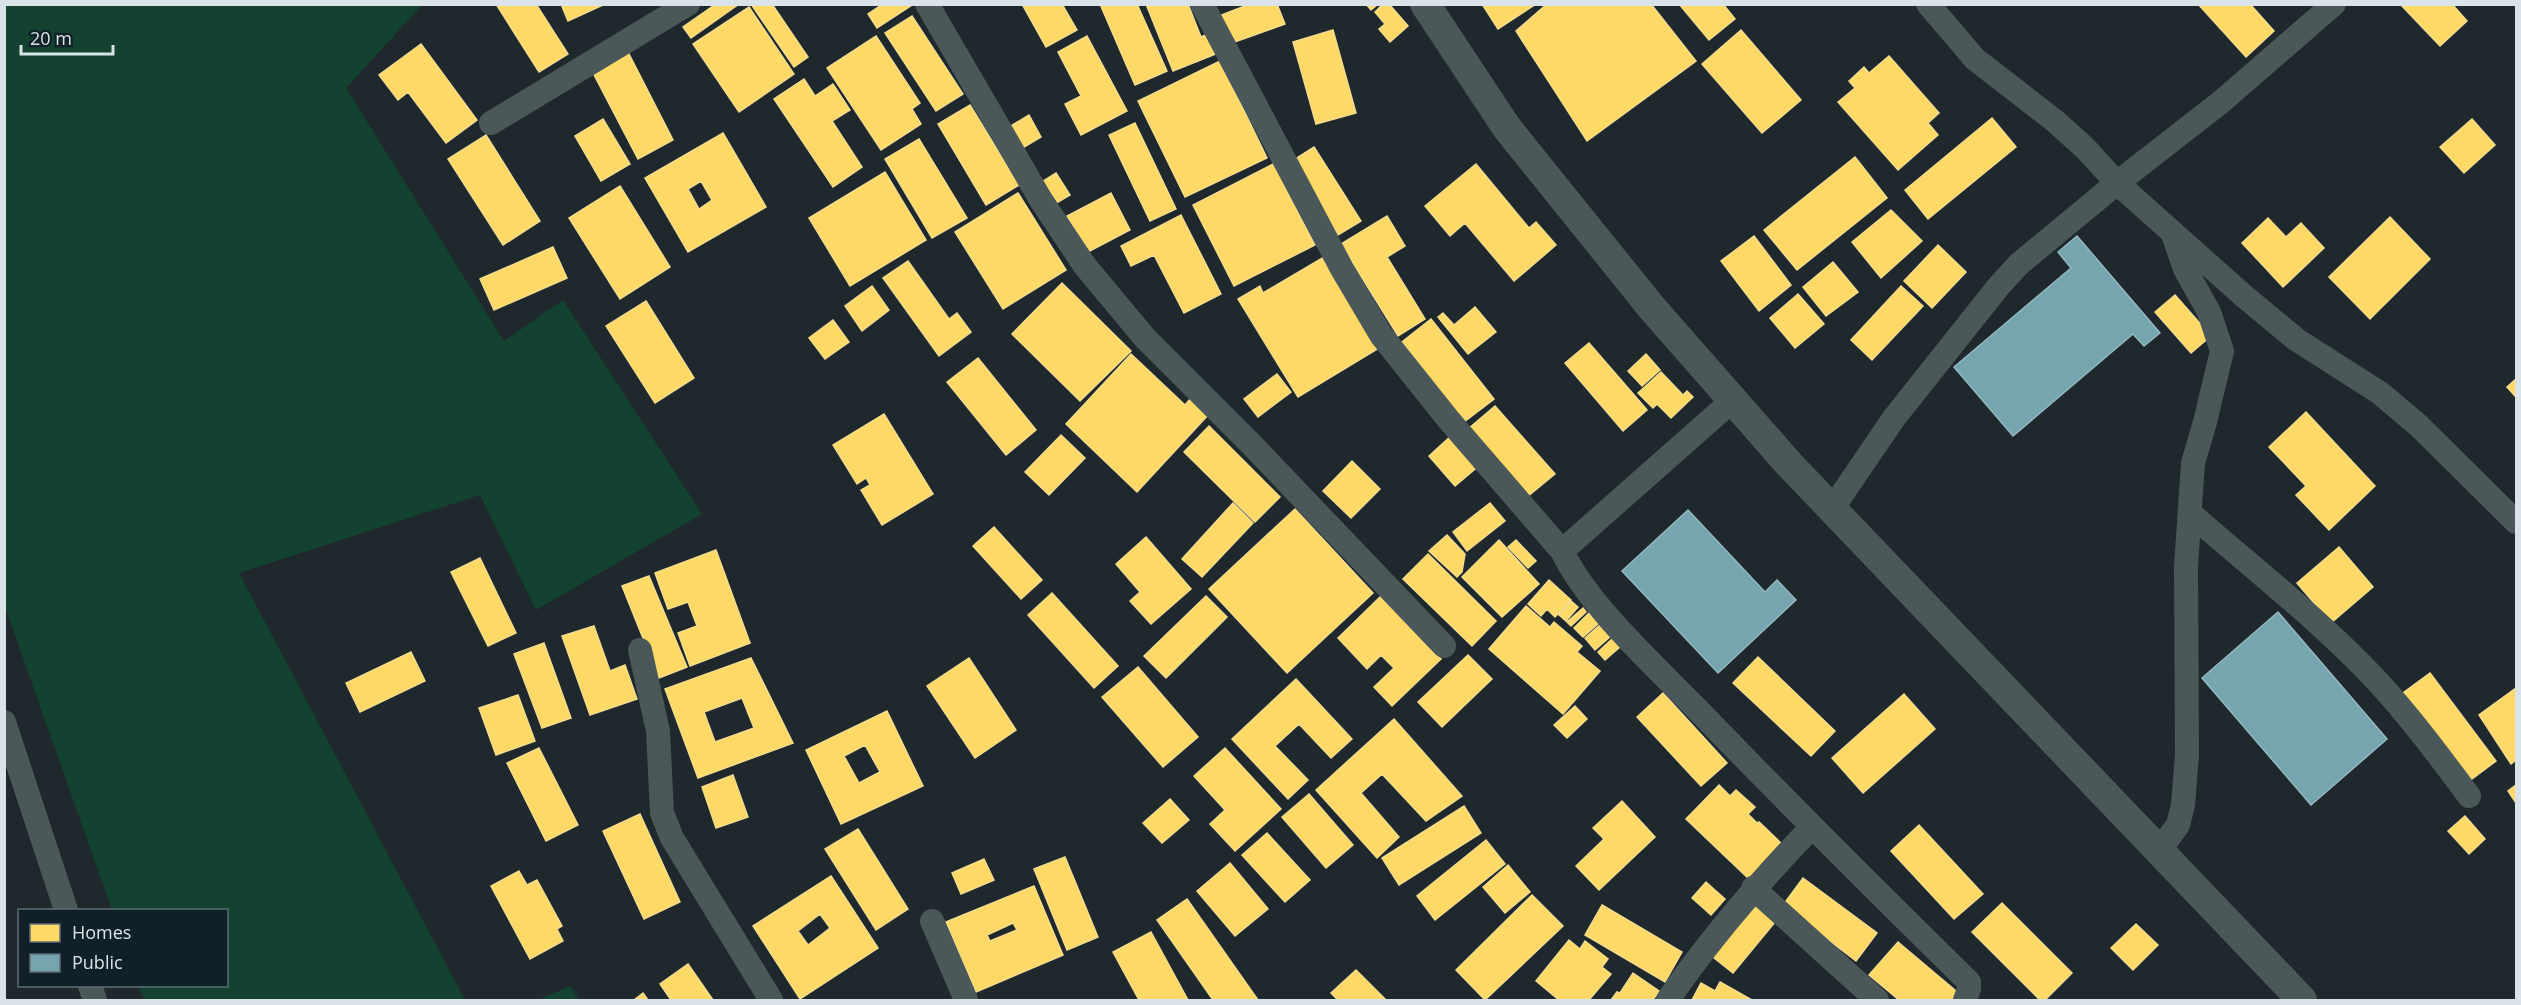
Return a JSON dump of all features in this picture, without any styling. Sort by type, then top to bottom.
[{"type":"street","points":[[491,123],[688,4]]},
{"type":"street","points":[[927,4],[1041,200],[1085,266],[1145,338],[1251,444],[1444,646]]},
{"type":"street","points":[[1202,4],[1342,269],[1381,335],[1448,419],[1562,551],[1576,577],[1609,616],[1812,827],[1969,982],[1965,1000]]},
{"type":"street","points":[[1425,4],[1507,128],[1652,308],[1733,400],[1832,509],[2302,1000]]},
{"type":"street","points":[[1928,4],[1975,58],[2055,121],[2085,148],[2117,183],[2245,297],[2297,340],[2380,393],[2418,425],[2517,522]]},
{"type":"street","points":[[1832,509],[1894,418],[1998,287],[2019,264],[2117,183],[2221,102],[2334,4]]},
{"type":"street","points":[[2158,852],[2178,825],[2186,783],[2186,566],[2193,463],[2222,351],[2209,312],[2185,269],[2173,231]]},
{"type":"street","points":[[1562,551],[1733,400]]},
{"type":"street","points":[[2191,514],[2315,622],[2377,682],[2428,741],[2469,796]]},
{"type":"street","points":[[640,650],[658,731],[662,813],[672,838],[771,1000]]},
{"type":"street","points":[[4,722],[66,909]]},
{"type":"street","points":[[1668,1000],[1699,954],[1753,888],[1812,827]]},
{"type":"street","points":[[1753,888],[1877,1000]]},
{"type":"street","points":[[933,921],[966,1000]]},
{"type":"green space","points":[[4,5],[422,5],[346,88],[504,341],[563,300],[702,514],[536,610],[480,495],[239,573],[465,1000],[144,1000],[139,987],[228,987],[228,909],[112,909],[5,607]]},
{"type":"green space","points":[[570,986],[579,1000],[538,1000]]},
{"type":"building: Homes","points":[[496,4],[536,4],[568,54],[539,72]]},
{"type":"building: Homes","points":[[561,4],[605,4],[568,21]]},
{"type":"building: Homes","points":[[716,4],[739,4],[691,38],[683,27]]},
{"type":"building: Homes","points":[[751,4],[772,4],[808,57],[794,67]]},
{"type":"building: Homes","points":[[883,4],[912,5],[877,28],[868,14]]},
{"type":"building: Homes","points":[[1022,4],[1062,4],[1077,30],[1046,47]]},
{"type":"building: Homes","points":[[1100,4],[1137,4],[1167,71],[1135,85]]},
{"type":"building: Homes","points":[[1146,4],[1188,4],[1201,37],[1210,33],[1218,53],[1173,71]]},
{"type":"building: Homes","points":[[1250,4],[1277,4],[1285,24],[1229,44],[1219,16]]},
{"type":"building: Homes","points":[[1366,4],[1378,4],[1371,10]]},
{"type":"building: Homes","points":[[1383,4],[1389,4],[1408,26],[1390,42],[1379,29],[1385,24],[1375,12]]},
{"type":"building: Homes","points":[[1482,4],[1536,4],[1498,29]]},
{"type":"building: Homes","points":[[1547,4],[1651,4],[1696,61],[1587,141],[1516,31]]},
{"type":"building: Homes","points":[[1679,4],[1723,4],[1735,19],[1709,40]]},
{"type":"building: Homes","points":[[2198,4],[2250,4],[2274,31],[2246,57]]},
{"type":"building: Homes","points":[[2452,4],[2467,21],[2440,46],[2401,5]]},
{"type":"building: Homes","points":[[749,7],[794,74],[739,112],[693,44]]},
{"type":"building: Homes","points":[[912,16],[963,94],[936,111],[885,33]]},
{"type":"building: Homes","points":[[1333,30],[1356,113],[1316,124],[1293,42]]},
{"type":"building: Homes","points":[[1741,30],[1801,100],[1762,133],[1702,64]]},
{"type":"building: Homes","points":[[876,36],[920,103],[912,109],[921,124],[881,150],[827,68]]},
{"type":"building: Homes","points":[[1087,36],[1127,111],[1081,135],[1065,104],[1081,96],[1058,52]]},
{"type":"building: Homes","points":[[421,44],[477,120],[446,143],[408,92],[398,100],[379,75]]},
{"type":"building: Homes","points":[[627,50],[673,140],[638,159],[591,69]]},
{"type":"building: Homes","points":[[1889,56],[1939,113],[1928,123],[1938,135],[1898,170],[1838,102],[1855,88],[1849,81],[1864,67],[1869,73]]},
{"type":"building: Homes","points":[[1220,61],[1267,158],[1185,197],[1138,101]]},
{"type":"building: Homes","points":[[804,79],[815,96],[833,84],[850,110],[832,121],[862,167],[833,187],[774,99]]},
{"type":"building: Homes","points":[[970,105],[1019,185],[986,205],[938,124]]},
{"type":"building: Homes","points":[[1029,115],[1041,137],[1021,149],[1009,127]]},
{"type":"building: Homes","points":[[1992,118],[2016,147],[1928,219],[1905,190]]},
{"type":"building: Homes","points":[[603,119],[630,164],[601,181],[575,136]]},
{"type":"building: Homes","points":[[2472,119],[2495,145],[2464,173],[2440,147]]},
{"type":"building: Homes","points":[[1135,123],[1176,209],[1150,221],[1109,135]]},
{"type":"building: Homes","points":[[723,133],[766,207],[688,252],[645,178]],"holes":[[[701,181],[712,200],[699,209],[688,189]]]},
{"type":"building: Homes","points":[[486,135],[540,221],[503,245],[448,159]]},
{"type":"building: Homes","points":[[919,139],[967,218],[932,238],[885,159]]},
{"type":"building: Homes","points":[[1314,147],[1361,221],[1338,235],[1292,161]]},
{"type":"building: Homes","points":[[1855,157],[1887,198],[1797,270],[1764,230]]},
{"type":"building: Homes","points":[[1279,161],[1289,182],[1284,185],[1315,245],[1234,286],[1193,205]]},
{"type":"building: Homes","points":[[1476,164],[1529,228],[1536,222],[1556,245],[1514,281],[1465,223],[1450,236],[1425,206]]},
{"type":"building: Homes","points":[[885,172],[926,240],[850,286],[809,218]]},
{"type":"building: Homes","points":[[1056,173],[1070,195],[1053,205],[1040,183]]},
{"type":"building: Homes","points":[[620,186],[670,267],[620,299],[569,218]]},
{"type":"building: Homes","points":[[1018,193],[1066,270],[1003,309],[955,232]]},
{"type":"building: Homes","points":[[1111,193],[1130,230],[1086,253],[1067,216]]},
{"type":"building: Homes","points":[[1891,210],[1922,241],[1881,278],[1852,242]]},
{"type":"building: Homes","points":[[1181,215],[1221,294],[1184,313],[1154,255],[1131,266],[1121,246]]},
{"type":"building: Homes","points":[[1387,216],[1405,246],[1387,257],[1425,319],[1398,336],[1341,244]]},
{"type":"building: Homes","points":[[2390,217],[2430,259],[2370,319],[2329,277]]},
{"type":"building: Homes","points":[[2268,218],[2286,237],[2301,223],[2324,248],[2283,287],[2242,243]]},
{"type":"building: Homes","points":[[1754,236],[1791,285],[1759,311],[1721,261]]},
{"type":"building: Homes","points":[[1938,245],[1966,272],[1932,308],[1904,281]]},
{"type":"building: Homes","points":[[553,247],[567,278],[494,310],[480,279]]},
{"type":"building: Homes","points":[[1324,257],[1379,348],[1298,397],[1238,299],[1260,286],[1263,293]]},
{"type":"building: Homes","points":[[908,261],[949,319],[957,313],[971,332],[939,356],[883,278]]},
{"type":"building: Homes","points":[[1833,262],[1858,292],[1826,316],[1803,287]]},
{"type":"building: Homes","points":[[1062,283],[1131,351],[1080,401],[1012,334]]},
{"type":"building: Homes","points":[[872,286],[889,310],[862,331],[845,306]]},
{"type":"building: Homes","points":[[1901,286],[1923,306],[1872,360],[1851,340]]},
{"type":"building: Homes","points":[[1798,294],[1824,324],[1795,348],[1770,318]]},
{"type":"building: Homes","points":[[2175,295],[2211,336],[2191,353],[2155,312]]},
{"type":"building: Homes","points":[[646,301],[694,378],[655,403],[606,326]]},
{"type":"building: Homes","points":[[1475,307],[1496,332],[1468,354],[1438,317],[1443,313],[1454,325]]},
{"type":"building: Homes","points":[[1431,319],[1494,399],[1464,422],[1402,342]]},
{"type":"building: Homes","points":[[833,320],[849,342],[825,359],[809,338]]},
{"type":"building: Homes","points":[[1589,343],[1647,410],[1623,431],[1565,363]]},
{"type":"building: Homes","points":[[1131,354],[1185,405],[1191,398],[1209,414],[1137,492],[1066,424]]},
{"type":"building: Homes","points":[[1646,354],[1660,370],[1642,386],[1628,371]]},
{"type":"building: Homes","points":[[978,358],[1036,430],[1006,455],[947,382]]},
{"type":"building: Homes","points":[[1661,372],[1683,395],[1687,391],[1693,397],[1671,418],[1657,404],[1653,408],[1638,393]]},
{"type":"building: Homes","points":[[1277,374],[1291,392],[1258,417],[1244,399]]},
{"type":"building: Homes","points":[[2516,379],[2516,397],[2507,387]]},
{"type":"building: Homes","points":[[1495,406],[1555,474],[1527,497],[1468,429]]},
{"type":"building: Homes","points":[[2306,412],[2375,486],[2329,530],[2296,495],[2306,486],[2269,447]]},
{"type":"building: Homes","points":[[884,414],[933,494],[882,525],[861,490],[870,485],[866,478],[857,484],[833,445]]},
{"type":"building: Homes","points":[[1209,426],[1280,497],[1255,522],[1184,452]]},
{"type":"building: Homes","points":[[1453,434],[1480,465],[1455,486],[1429,456]]},
{"type":"building: Homes","points":[[1061,435],[1085,458],[1049,495],[1025,472]]},
{"type":"building: Homes","points":[[1352,461],[1380,489],[1351,518],[1323,491]]},
{"type":"building: Homes","points":[[1233,503],[1253,523],[1202,577],[1182,559]]},
{"type":"building: Homes","points":[[1490,503],[1505,521],[1467,551],[1453,532]]},
{"type":"building: Homes","points":[[1295,509],[1373,593],[1287,673],[1209,589]]},
{"type":"building: Homes","points":[[994,527],[1042,580],[1021,599],[973,546]]},
{"type":"building: Homes","points":[[1447,535],[1465,554],[1462,572],[1457,577],[1429,551]]},
{"type":"building: Homes","points":[[1146,537],[1191,589],[1151,624],[1130,601],[1140,592],[1116,564]]},
{"type":"building: Homes","points":[[1499,540],[1539,584],[1502,617],[1462,577]]},
{"type":"building: Homes","points":[[1516,540],[1536,561],[1528,568],[1508,547]]},
{"type":"building: Homes","points":[[2339,547],[2373,587],[2331,623],[2297,583]]},
{"type":"building: Homes","points":[[716,550],[750,643],[690,666],[678,633],[697,626],[688,602],[668,609],[655,573]]},
{"type":"building: Homes","points":[[1428,554],[1496,621],[1472,646],[1403,579]]},
{"type":"building: Homes","points":[[480,558],[516,633],[488,646],[451,572]]},
{"type":"building: Homes","points":[[649,576],[687,667],[659,678],[622,586]]},
{"type":"building: Homes","points":[[1549,580],[1571,600],[1555,617],[1547,609],[1541,616],[1528,604]]},
{"type":"building: Homes","points":[[1052,593],[1118,666],[1094,688],[1028,615]]},
{"type":"building: Homes","points":[[1206,596],[1227,617],[1166,678],[1144,656]]},
{"type":"building: Homes","points":[[1381,596],[1441,659],[1392,706],[1374,687],[1394,668],[1381,655],[1367,669],[1338,638]]},
{"type":"building: Homes","points":[[1571,601],[1578,607],[1566,621],[1559,615]]},
{"type":"building: Homes","points":[[1526,606],[1550,627],[1554,622],[1582,646],[1577,652],[1600,671],[1563,714],[1489,649]]},
{"type":"building: Homes","points":[[1583,608],[1586,612],[1571,626],[1567,622]]},
{"type":"building: Homes","points":[[1589,613],[1599,623],[1583,637],[1574,628]]},
{"type":"building: Homes","points":[[1601,624],[1611,636],[1595,650],[1585,638]]},
{"type":"building: Homes","points":[[594,626],[610,671],[625,665],[637,699],[590,715],[562,636]]},
{"type":"building: Homes","points":[[1613,638],[1620,647],[1605,660],[1598,652]]},
{"type":"building: Homes","points":[[544,643],[571,718],[542,728],[514,654]]},
{"type":"building: Homes","points":[[411,652],[425,681],[360,712],[346,683]]},
{"type":"building: Homes","points":[[1468,655],[1492,679],[1442,727],[1418,702]]},
{"type":"building: Homes","points":[[1758,657],[1835,731],[1811,756],[1733,683]]},
{"type":"building: Homes","points":[[751,658],[793,743],[698,778],[665,689]],"holes":[[[742,698],[754,728],[715,742],[704,712]]]},
{"type":"building: Homes","points":[[969,658],[1016,730],[975,758],[927,686]]},
{"type":"building: Homes","points":[[1138,667],[1198,737],[1163,767],[1102,697]]},
{"type":"building: Homes","points":[[2430,673],[2496,761],[2468,782],[2403,693]]},
{"type":"building: Homes","points":[[1296,679],[1352,739],[1331,758],[1299,724],[1275,746],[1308,780],[1288,799],[1232,739]]},
{"type":"building: Homes","points":[[2516,688],[2516,760],[2511,764],[2479,715]]},
{"type":"building: Homes","points":[[1663,693],[1727,763],[1701,786],[1637,717]]},
{"type":"building: Homes","points":[[1904,694],[1935,729],[1863,793],[1832,758]]},
{"type":"building: Homes","points":[[518,695],[535,741],[496,755],[479,708]]},
{"type":"building: Homes","points":[[1575,706],[1587,719],[1567,738],[1554,725]]},
{"type":"building: Homes","points":[[887,711],[923,786],[841,824],[806,750]],"holes":[[[865,745],[880,772],[859,783],[844,756]]]},
{"type":"building: Homes","points":[[1394,719],[1462,796],[1426,821],[1382,774],[1361,793],[1399,837],[1377,858],[1316,790]]},
{"type":"building: Homes","points":[[539,748],[578,825],[546,841],[507,763]]},
{"type":"building: Homes","points":[[1225,748],[1281,809],[1235,851],[1210,824],[1225,810],[1194,776]]},
{"type":"building: Homes","points":[[733,775],[748,817],[716,828],[702,787]]},
{"type":"building: Homes","points":[[1719,785],[1730,796],[1736,790],[1755,807],[1748,814],[1784,846],[1751,881],[1686,819]]},
{"type":"building: Homes","points":[[2516,785],[2516,803],[2508,791]]},
{"type":"building: Homes","points":[[1309,794],[1353,845],[1326,868],[1282,817]]},
{"type":"building: Homes","points":[[1170,799],[1189,820],[1162,843],[1143,823]]},
{"type":"building: Homes","points":[[1622,801],[1655,837],[1599,890],[1576,866],[1604,839],[1593,828]]},
{"type":"building: Homes","points":[[1464,806],[1481,833],[1399,885],[1382,858]]},
{"type":"building: Homes","points":[[640,814],[680,902],[644,919],[603,831]]},
{"type":"building: Homes","points":[[2465,816],[2485,839],[2469,854],[2448,831]]},
{"type":"building: Homes","points":[[1919,825],[1983,894],[1954,919],[1891,851]]},
{"type":"building: Homes","points":[[858,829],[908,909],[876,930],[825,849]]},
{"type":"building: Homes","points":[[1267,833],[1310,880],[1285,902],[1242,855]]},
{"type":"building: Homes","points":[[1486,840],[1505,864],[1435,920],[1417,896]]},
{"type":"building: Homes","points":[[1065,857],[1098,937],[1067,950],[1034,869]]},
{"type":"building: Homes","points":[[984,859],[994,880],[961,894],[952,873]]},
{"type":"building: Homes","points":[[1230,863],[1268,909],[1235,936],[1197,891]]},
{"type":"building: Homes","points":[[1508,865],[1530,892],[1505,913],[1483,887]]},
{"type":"building: Homes","points":[[519,871],[527,885],[537,880],[562,926],[557,929],[563,941],[530,959],[491,886]]},
{"type":"building: Homes","points":[[831,876],[878,948],[800,999],[753,926]],"holes":[[[820,914],[830,928],[808,945],[798,931]]]},
{"type":"building: Homes","points":[[1803,878],[1877,933],[1856,961],[1783,905]]},
{"type":"building: Homes","points":[[1706,882],[1725,899],[1711,915],[1692,898]]},
{"type":"building: Homes","points":[[1034,886],[1063,955],[976,992],[946,922]],"holes":[[[1013,923],[1017,930],[990,941],[987,935]]]},
{"type":"building: Homes","points":[[1532,895],[1563,926],[1485,1000],[1456,970]]},
{"type":"building: Homes","points":[[1187,899],[1258,1000],[1213,1000],[1157,920]]},
{"type":"building: Homes","points":[[1752,903],[1775,922],[1733,973],[1709,954]]},
{"type":"building: Homes","points":[[2002,903],[2072,973],[2045,1000],[2040,1000],[1972,932]]},
{"type":"building: Homes","points":[[1602,905],[1682,952],[1665,982],[1585,935]]},
{"type":"building: Homes","points":[[2136,924],[2158,945],[2133,970],[2111,948]]},
{"type":"building: Homes","points":[[1151,932],[1188,1000],[1139,1000],[1113,952]]},
{"type":"building: Homes","points":[[1569,940],[1580,949],[1585,941],[1608,959],[1602,967],[1611,974],[1589,1000],[1559,1000],[1536,981]]},
{"type":"building: Homes","points":[[1898,942],[1962,996],[1958,1000],[1899,1000],[1869,975]]},
{"type":"building: Homes","points":[[688,964],[713,1000],[671,1000],[660,984]]},
{"type":"building: Homes","points":[[1356,970],[1386,1000],[1338,1000],[1331,993]]},
{"type":"building: Homes","points":[[1633,973],[1659,991],[1653,1000],[1611,1000],[1617,992],[1620,993]]},
{"type":"building: Homes","points":[[1720,982],[1752,1000],[1692,1000],[1701,983],[1715,991]]},
{"type":"building: Homes","points":[[643,993],[648,1000],[634,1000]]},
{"type":"building: Public","points":[[2077,236],[2160,333],[2144,346],[2133,334],[2013,436],[1954,367],[2071,268],[2058,252]]},
{"type":"building: Public","points":[[1688,510],[1765,592],[1777,580],[1796,600],[1718,673],[1622,571]]},
{"type":"building: Public","points":[[2278,612],[2387,739],[2311,805],[2202,678]]}]
